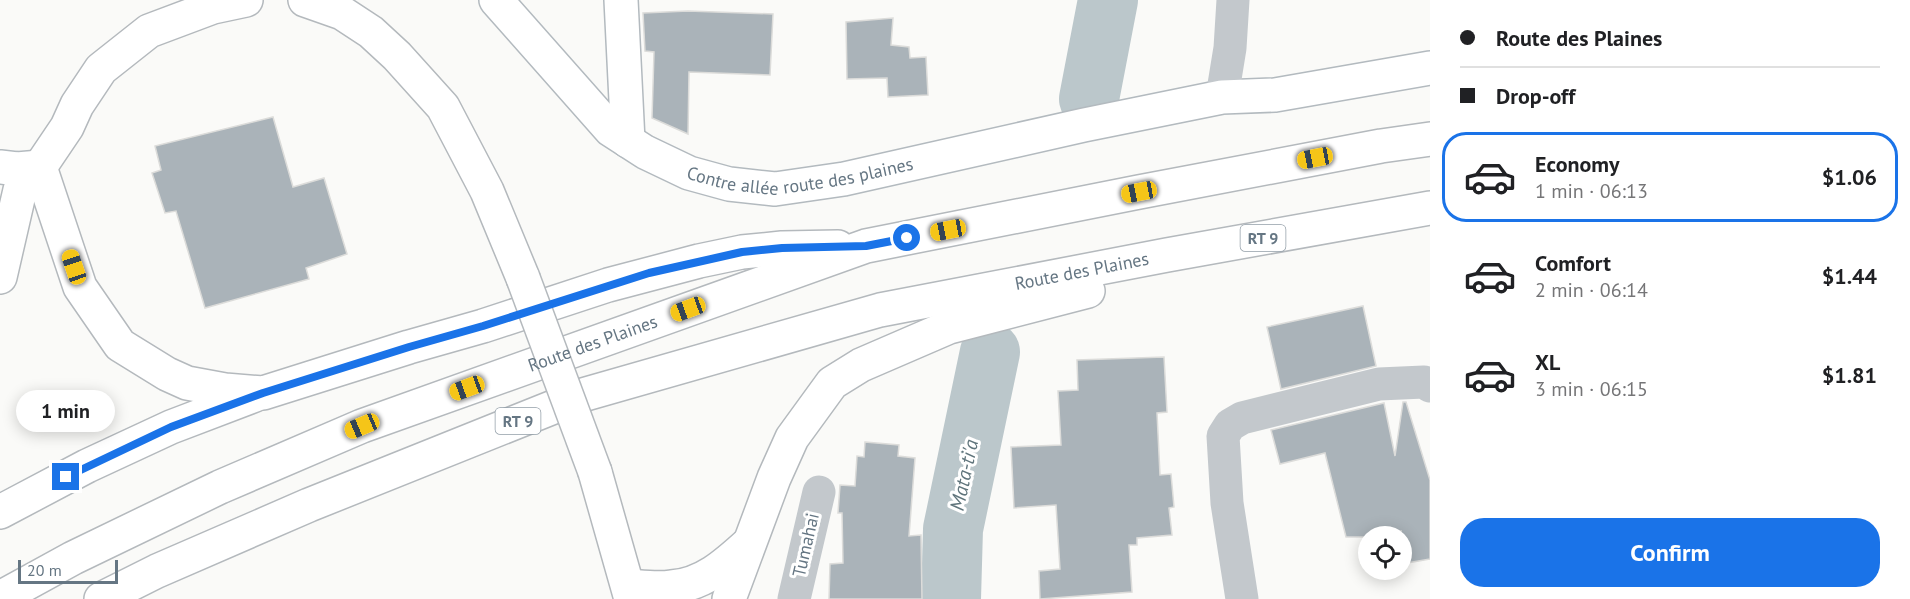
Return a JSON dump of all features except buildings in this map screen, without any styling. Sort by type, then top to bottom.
[{"type":"main road","points":[[0,277],[20,190],[67,127],[77,105],[101,69],[148,31],[213,7],[246,0]]},
{"type":"main road","points":[[304,0],[342,13],[371,32],[397,56],[443,107],[487,191],[523,278],[595,472],[630,593],[701,580],[723,566],[750,542]]},
{"type":"main road","name":"Contre allée route des plaines","points":[[496,0],[611,130],[645,152],[689,173],[729,184],[776,189],[844,179],[1222,97]]},
{"type":"main road","points":[[621,0],[628,141]]},
{"type":"main road","points":[[1222,97],[1275,95],[1430,68]]},
{"type":"main road","name":"Route des Plaines","points":[[0,598],[73,558],[209,492],[362,426],[866,246],[1381,146],[1430,139]]},
{"type":"main road","points":[[0,167],[17,170],[40,166]]},
{"type":"main road","points":[[40,166],[80,287],[120,345],[167,374],[187,382],[225,390],[263,393]]},
{"type":"main road","name":"Route des Plaines","points":[[951,311],[1100,278],[1167,255],[1430,208]]},
{"type":"main road","points":[[0,512],[87,466],[171,427],[263,393],[659,270],[742,252],[782,248],[866,246]]},
{"type":"main road","name":"RT 9","points":[[101,599],[157,571],[309,505],[586,394],[880,310],[951,311]]},
{"type":"main road","points":[[729,599],[774,478],[792,438],[832,383],[951,311]]},
{"type":"street","points":[[1222,97],[1230,48],[1233,0]]},
{"type":"street","points":[[1242,599],[1224,471],[1222,436],[1230,425],[1242,418],[1379,384],[1424,382],[1430,386]]},
{"type":"street","name":"Tumahai","points":[[794,599],[819,492]]},
{"type":"waterway","name":"Mata-ti'a","points":[[1089,99],[1108,0]]},
{"type":"waterway","name":"Mata-ti'a","points":[[951,599],[953,529],[990,352]]},
{"type":"route","points":[[66,477],[171,427],[263,393],[649,273],[742,252],[782,248],[866,246],[907,238]]}]
